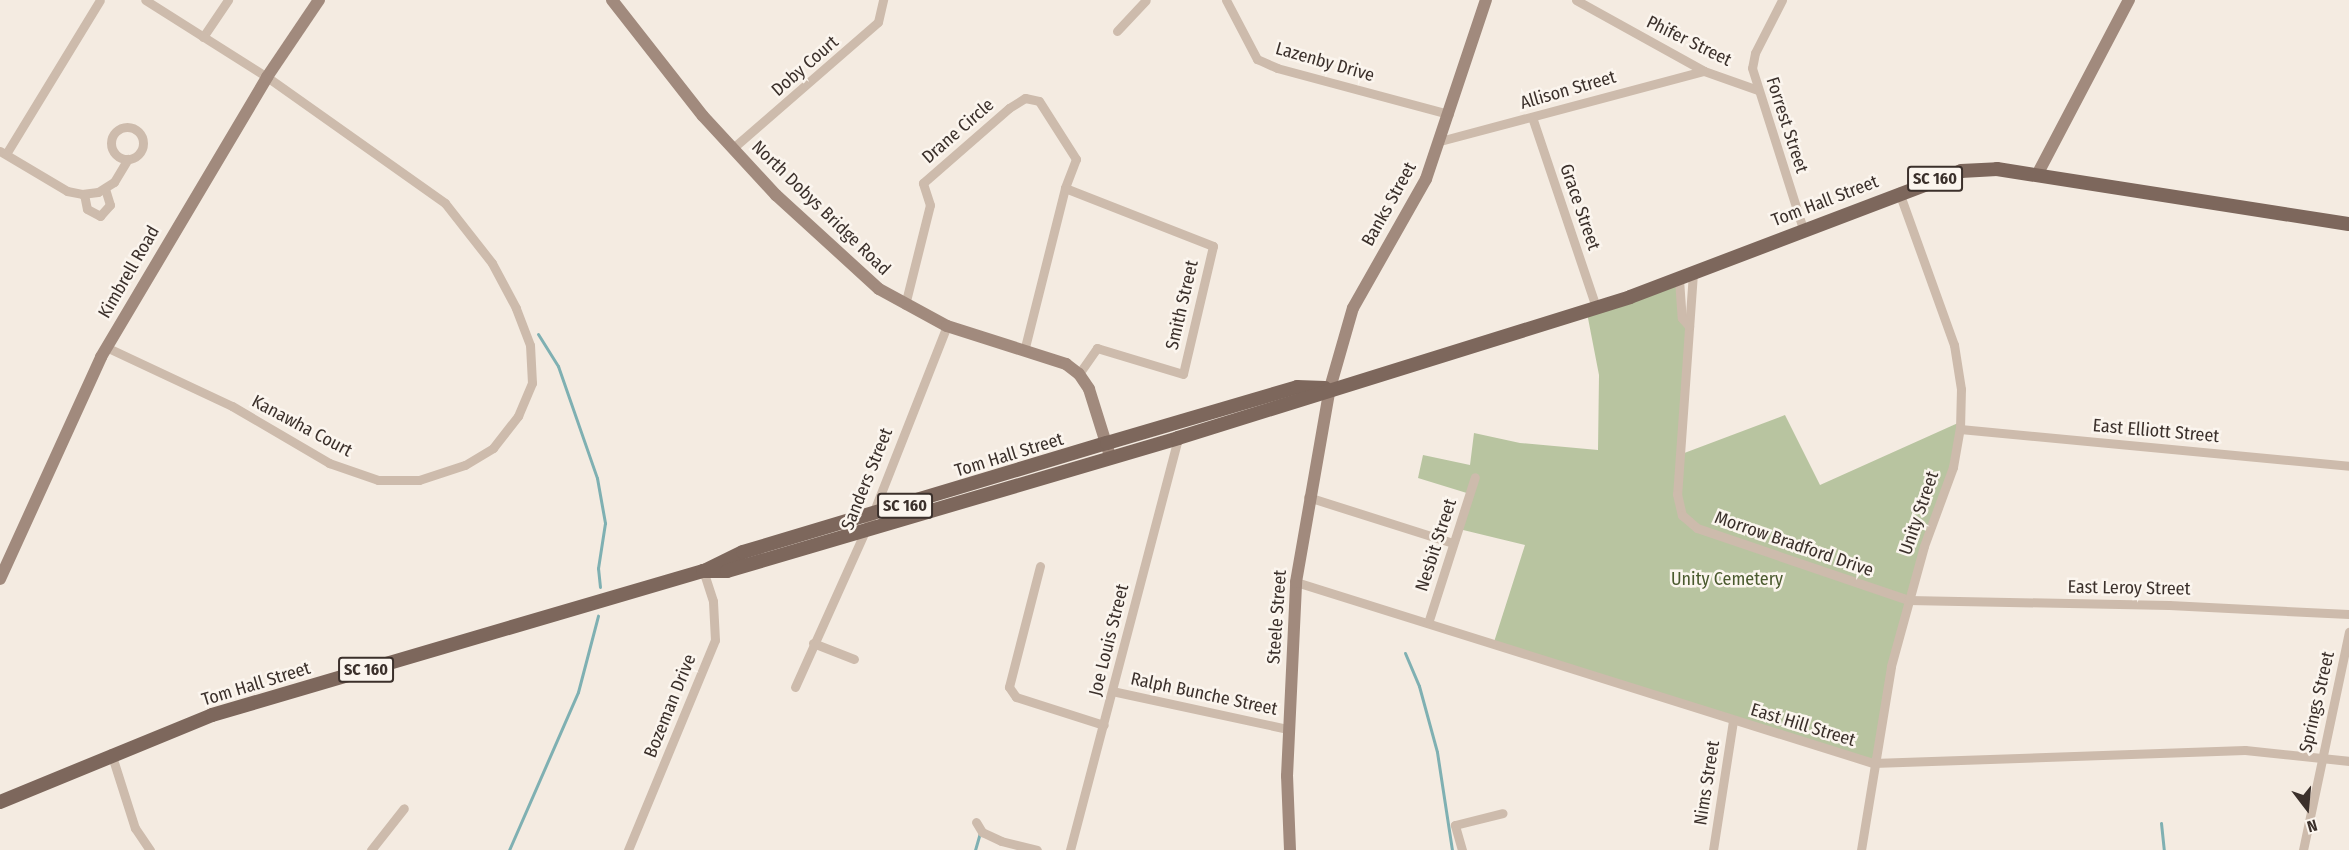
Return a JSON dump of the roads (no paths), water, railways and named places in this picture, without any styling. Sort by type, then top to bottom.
[{"type":"main road","name":"Tom Hall Street","points":[[0,802],[111,753],[212,715],[703,571],[743,552],[1109,449],[1178,438],[1679,279],[1899,192],[1972,169],[2037,175],[2349,224]]},
{"type":"main road","name":"Tom Hall Street","points":[[703,571],[728,571],[866,530],[1297,387],[1330,388]]},
{"type":"street","points":[[100,0],[3,153],[67,191],[84,194],[105,189],[120,175],[128,159]]},
{"type":"street","name":"Kanawha Court","points":[[106,347],[232,406],[328,463],[378,480],[419,480],[465,465],[494,448],[518,416],[532,383],[530,345],[492,262],[445,203],[267,77],[145,0]]},
{"type":"street","points":[[203,37],[228,0]]},
{"type":"street","name":"Kimbrell Road","points":[[0,579],[106,347],[267,77],[320,0]]},
{"type":"street","name":"North Dobys Bridge Road","points":[[612,0],[733,148],[830,245],[879,289],[947,326],[1066,364],[1079,374]]},
{"type":"street","name":"Doby Court","points":[[733,148],[873,27],[884,6],[883,0]]},
{"type":"street","points":[[1117,31],[1146,0]]},
{"type":"street","name":"Lazenby Drive","points":[[1226,0],[1257,59],[1277,68],[1449,114]]},
{"type":"street","name":"Banks Street","points":[[1330,388],[1353,308],[1426,179],[1486,0]]},
{"type":"street","name":"Phifer Street","points":[[1576,0],[1704,71],[1758,90]]},
{"type":"street","name":"Forrest Street","points":[[1782,0],[1755,53],[1752,68],[1803,229]]},
{"type":"street","points":[[2037,175],[2129,0]]},
{"type":"street","name":"Allison Street","points":[[1440,141],[1704,71]]},
{"type":"street","name":"Drane Circle","points":[[905,304],[930,206],[923,183],[1026,98],[1039,101],[1074,151],[1076,159],[1065,188]]},
{"type":"street","name":"Grace Street","points":[[1532,117],[1596,307]]},
{"type":"street","points":[[1024,351],[1065,188]]},
{"type":"street","name":"Smith Street","points":[[1065,188],[1213,246],[1183,374],[1097,348],[1079,374]]},
{"type":"street","points":[[84,194],[89,212],[100,216],[109,209],[105,189]]},
{"type":"street","name":"Unity Street","points":[[1861,850],[1873,763],[1908,600],[1953,467],[1960,429],[1961,389],[1954,345],[1899,192]]},
{"type":"street","name":"Morrow Bradford Drive","points":[[1693,273],[1677,481],[1682,514],[1707,532],[1908,600]]},
{"type":"street","name":"Morrow Bradford Drive","points":[[1679,279],[1682,318],[1689,326]]},
{"type":"street","name":"Sanders Street","points":[[795,687],[872,516],[947,326]]},
{"type":"street","points":[[1079,374],[1089,389],[1109,449]]},
{"type":"street","name":"Steele Street","points":[[1290,850],[1288,729],[1296,582],[1308,497],[1330,388]]},
{"type":"street","name":"East Elliott Street","points":[[1960,429],[2349,466]]},
{"type":"street","name":"Joe Louis Street","points":[[1070,850],[1178,438]]},
{"type":"street","name":"Nesbit Street","points":[[1428,623],[1474,477]]},
{"type":"street","points":[[1308,497],[1453,543]]},
{"type":"street","points":[[1040,566],[1009,687],[1016,697],[1104,725]]},
{"type":"street","name":"Bozeman Drive","points":[[628,850],[715,640],[712,601],[703,571]]},
{"type":"street","name":"East Hill Street","points":[[1296,582],[1733,721],[1873,763],[2245,750],[2349,761]]},
{"type":"street","name":"East Leroy Street","points":[[1908,600],[2169,605],[2349,614]]},
{"type":"street","name":"Springs Street","points":[[2303,850],[2349,632]]},
{"type":"street","points":[[813,643],[854,659]]},
{"type":"street","name":"Ralph Bunche Street","points":[[1112,691],[1288,729]]},
{"type":"street","name":"Nims Street","points":[[1713,850],[1733,721]]},
{"type":"street","points":[[111,753],[135,828],[150,850]]},
{"type":"street","points":[[371,850],[404,808]]},
{"type":"street","points":[[1462,850],[1455,825],[1503,813]]},
{"type":"street","points":[[976,822],[982,832],[1001,841],[1037,850]]},
{"type":"waterway","points":[[538,334],[558,366],[597,478],[605,523],[598,568],[600,587]]},
{"type":"waterway","points":[[509,850],[578,692],[598,616]]},
{"type":"waterway","points":[[1405,653],[1419,686],[1437,752],[1452,850]]},
{"type":"waterway","points":[[2161,823],[2164,850]]},
{"type":"waterway","points":[[975,850],[980,832]]},
{"type":"park label","name":"Unity Cemetery","points":[[1727,579]]}]
